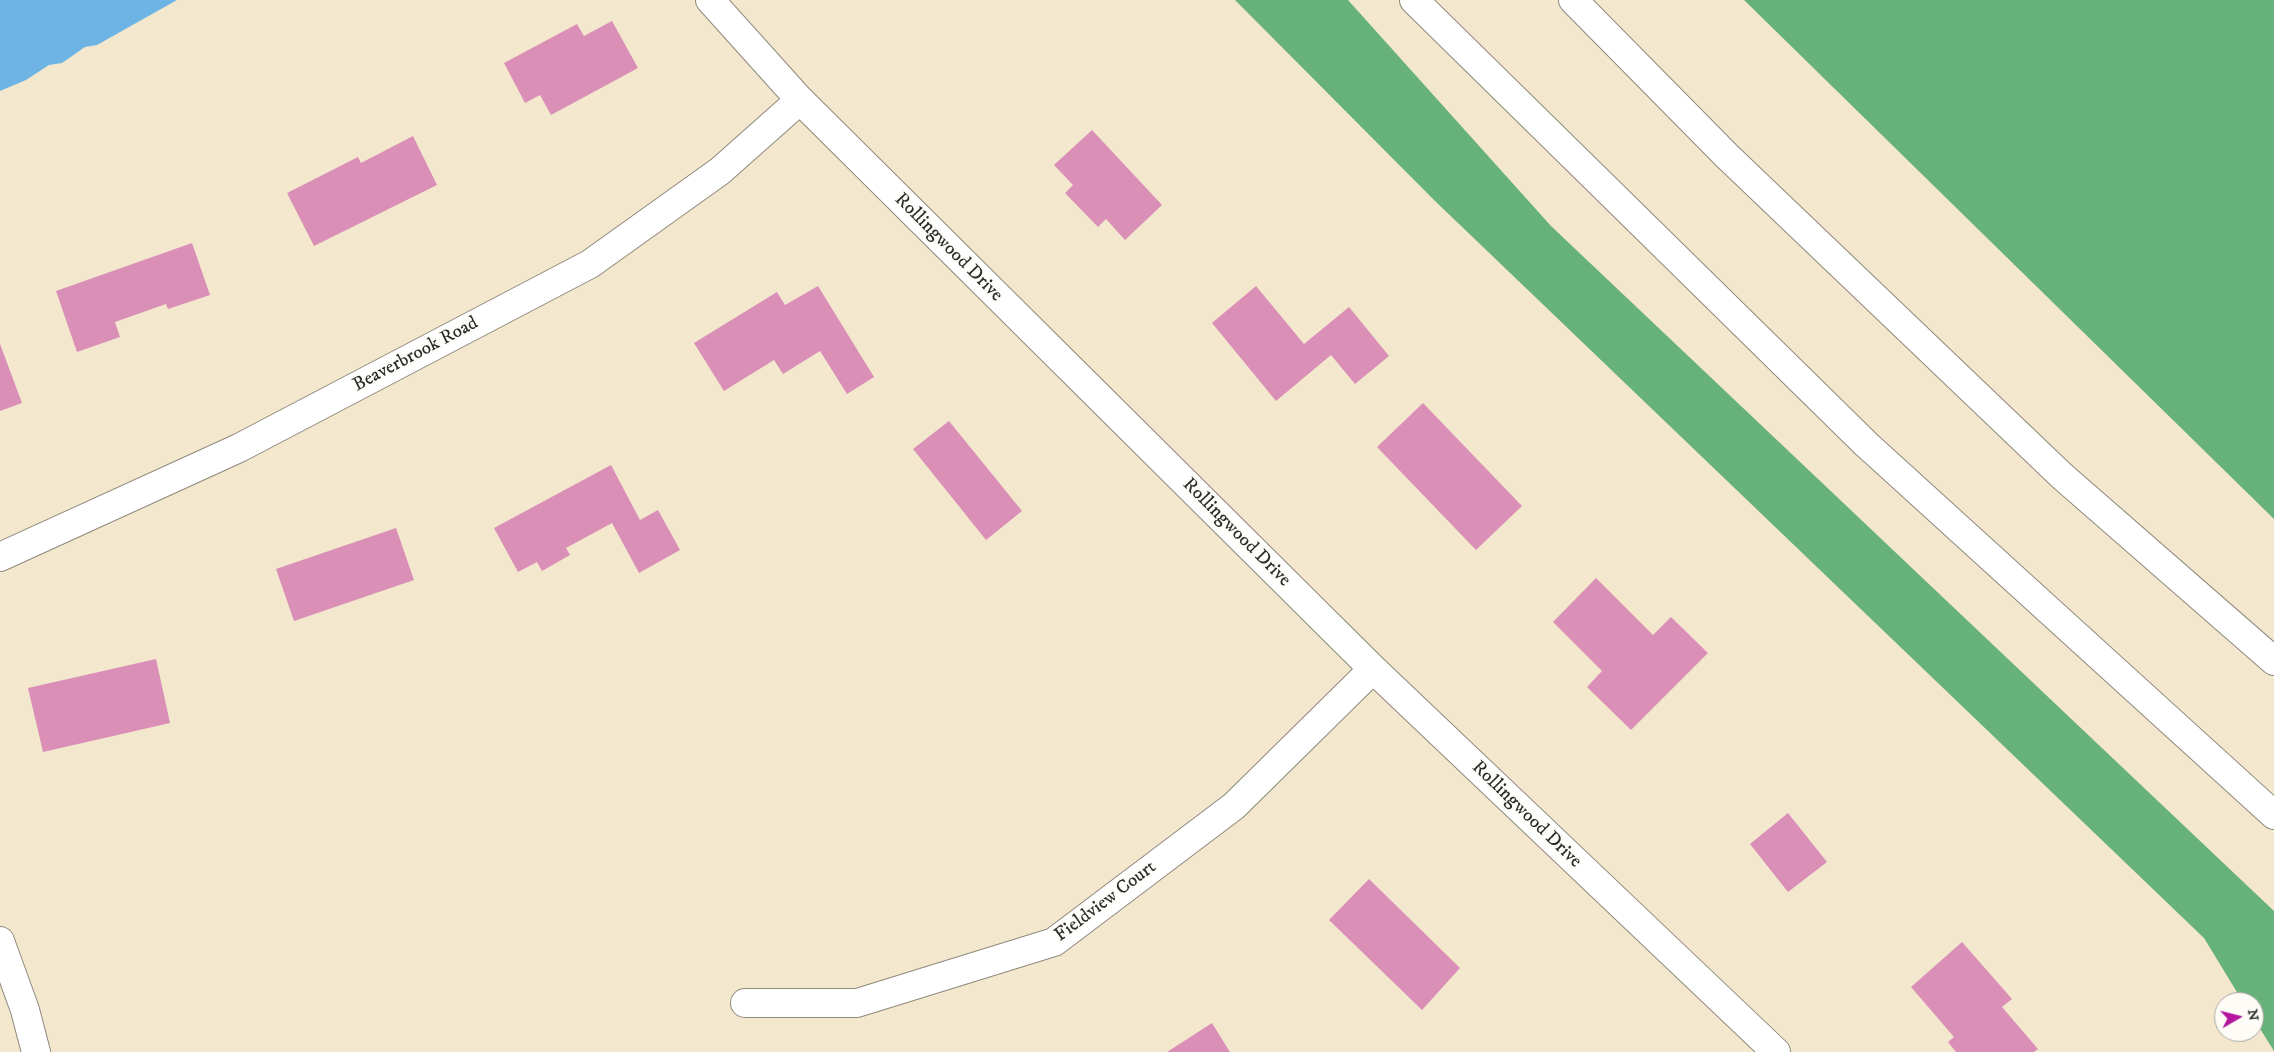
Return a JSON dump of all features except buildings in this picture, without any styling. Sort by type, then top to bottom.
[{"type":"main road","name":"Rollingwood Drive","points":[[710,0],[800,100],[1373,669],[1776,1052]]},
{"type":"main road","points":[[1414,0],[1866,444],[2274,815]]},
{"type":"main road","points":[[1573,0],[1727,156],[2062,476],[2274,661]]},
{"type":"main road","name":"Beaverbrook Road","points":[[0,557],[239,448],[590,264],[720,171],[800,100]]},
{"type":"main road","name":"Fieldview Court","points":[[745,1003],[856,1003],[1054,942],[1234,806],[1373,669]]},
{"type":"main road","points":[[0,941],[25,1010],[36,1052]]},
{"type":"green space","points":[[1235,0],[1348,0],[1551,226],[2274,911],[2274,1051],[2264,1035],[2264,992],[2237,992],[2204,938],[1434,200]]},
{"type":"green space","points":[[1744,0],[2274,0],[2274,519]]},
{"type":"water","points":[[0,0],[177,0],[97,45],[85,47],[62,63],[49,65],[26,80],[0,91]]}]
